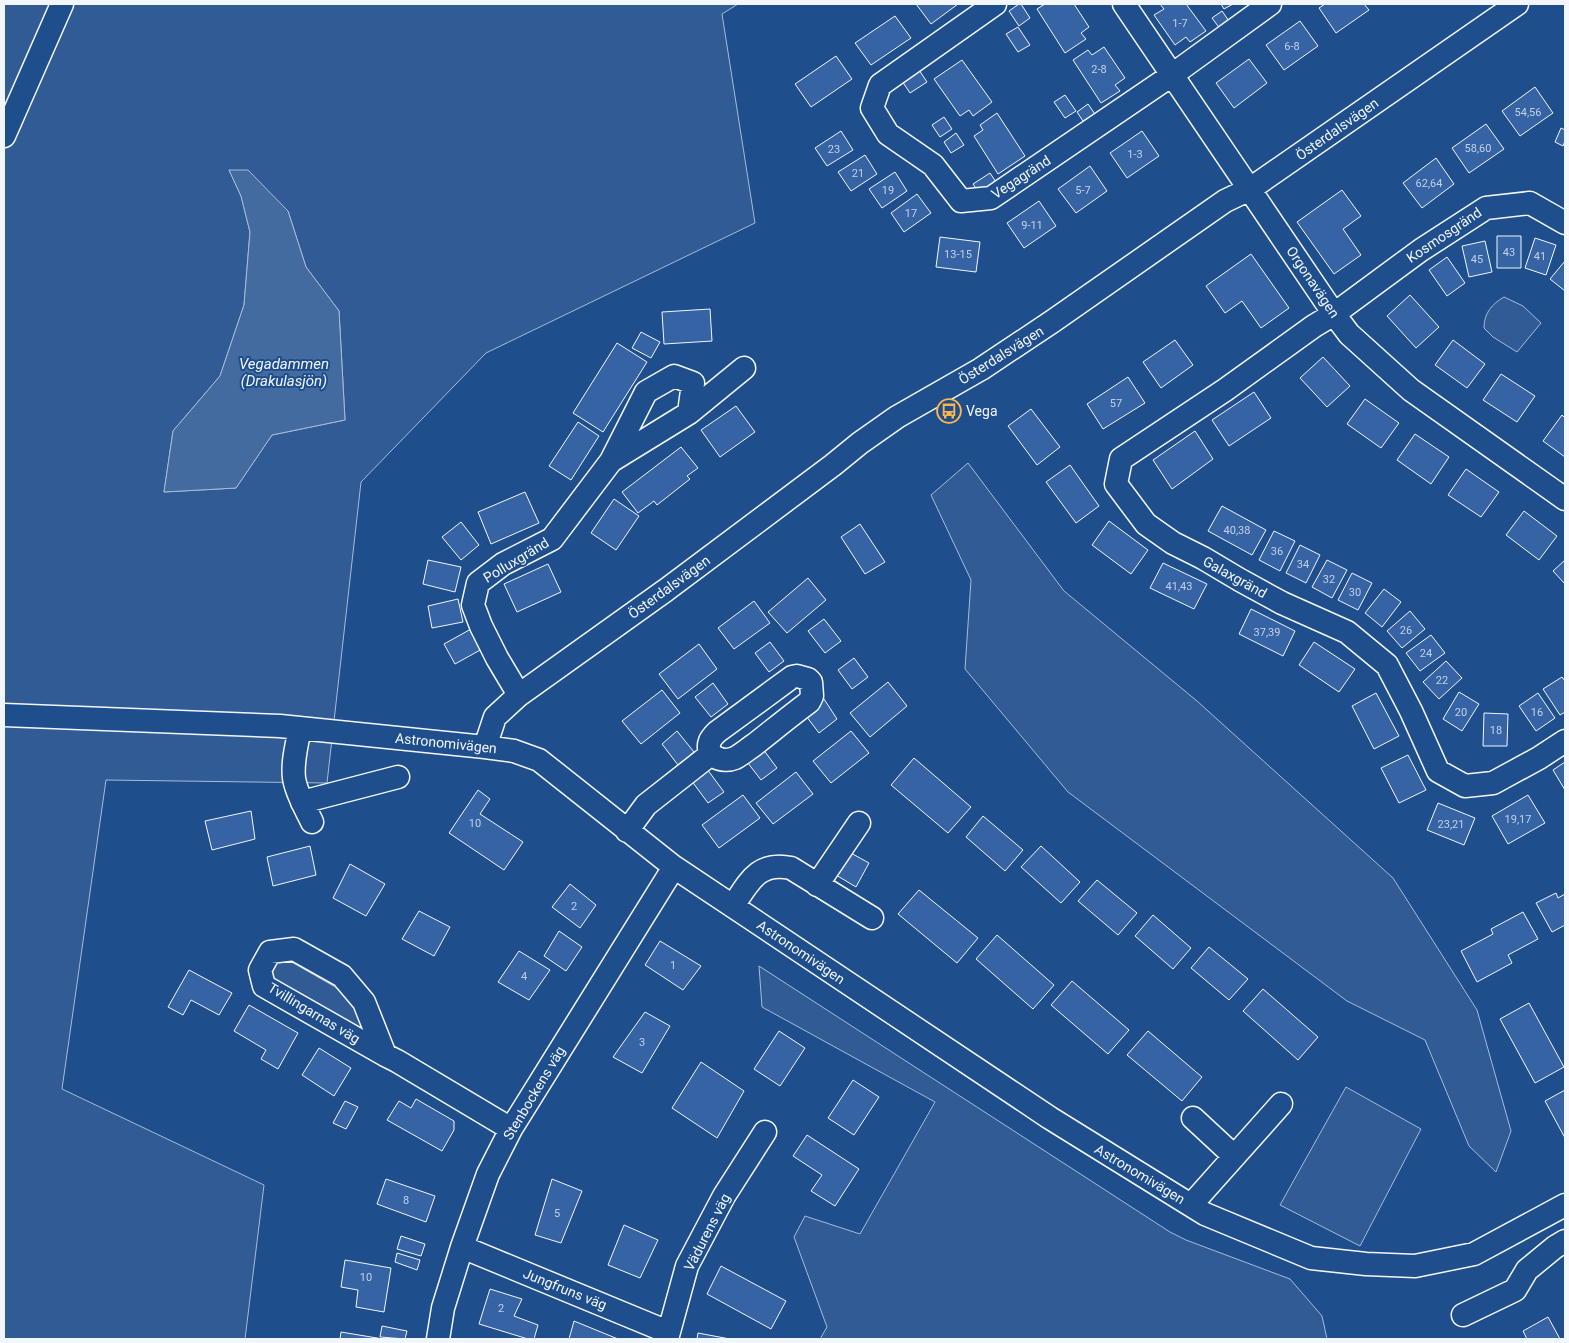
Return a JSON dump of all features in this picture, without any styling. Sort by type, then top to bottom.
[{"type":"street","points":[[4,136],[62,4]]},
{"type":"street","name":"Vegagränd","points":[[995,4],[880,85],[872,108],[888,134],[933,165],[961,202],[990,198],[1172,75]]},
{"type":"street","name":"Orgonavägen","points":[[1124,4],[1349,334],[1411,390],[1565,499]]},
{"type":"street","points":[[1172,75],[1270,4]]},
{"type":"street","name":"Österdalsvägen","points":[[485,747],[495,717],[520,695],[666,590],[875,432],[897,417],[981,369],[1053,321],[1224,201],[1250,189],[1517,4]]},
{"type":"street","name":"Kosmosgränd","points":[[1334,314],[1421,250],[1486,208],[1530,203],[1565,223]]},
{"type":"street","name":"Galaxgränd","points":[[1334,314],[1121,460],[1116,484],[1146,524],[1173,543],[1282,603],[1347,632],[1387,665],[1438,771],[1465,786],[1492,783],[1539,758],[1565,741]]},
{"type":"street","name":"Polluxgränd","points":[[611,461],[689,413],[744,368]]},
{"type":"street","name":"Polluxgränd","points":[[520,695],[497,658],[473,605],[478,583],[503,564],[552,539],[611,461],[646,392],[674,376],[693,383],[689,413]]},
{"type":"street","name":"Astronomivägen","points":[[4,715],[64,716],[300,728],[485,747],[514,751],[539,760],[674,867],[1050,1118],[1205,1214],[1311,1258],[1366,1264],[1415,1266],[1474,1254],[1565,1206]]},
{"type":"street","points":[[300,728],[295,756],[294,779],[307,812],[398,778]]},
{"type":"street","points":[[627,831],[646,805],[711,754]]},
{"type":"street","points":[[817,885],[859,823]]},
{"type":"street","points":[[733,906],[753,876],[771,867],[781,866],[791,868],[872,918]]},
{"type":"street","name":"Stenbockens väg","points":[[438,1339],[443,1308],[462,1247],[488,1174],[510,1129],[674,867]]},
{"type":"street","name":"Tvillingarnas väg","points":[[385,1055],[364,1002],[342,976],[294,949],[270,952],[260,970],[264,986],[510,1129]]},
{"type":"street","points":[[1191,1204],[1281,1104]]},
{"type":"street","points":[[1193,1118],[1234,1156]]},
{"type":"street","name":"Vädurens väg","points":[[668,1336],[688,1266],[724,1196],[765,1132]]},
{"type":"street","points":[[1463,1315],[1515,1290],[1527,1270],[1565,1241]]},
{"type":"street","name":"Jungfruns väg","points":[[462,1247],[668,1336]]},
{"type":"shaded area","points":[[4,4],[738,4],[722,14],[755,223],[486,353],[361,482],[327,783],[106,780],[62,1089],[264,1185],[245,1339],[4,1339]],"holes":[[[229,170],[288,211],[306,267],[339,311],[345,420],[272,435],[236,488],[164,492],[173,431],[220,376],[244,305],[250,232],[241,196]]]},
{"type":"shaded area","points":[[1504,297],[1523,306],[1541,323],[1517,352],[1493,337],[1484,328],[1485,318],[1490,309]]},
{"type":"shaded area","points":[[968,463],[1064,591],[1197,701],[1393,878],[1477,1010],[1511,1131],[1496,1172],[1469,1146],[1425,1040],[1347,1001],[1068,792],[965,669],[971,580],[931,495]]},
{"type":"shaded area","points":[[272,959],[288,960],[351,996],[365,1026],[362,1030],[270,983]]},
{"type":"shaded area","points":[[759,966],[1170,1232],[1186,1240],[1290,1279],[1322,1316],[1327,1339],[820,1339],[827,1327],[794,1237],[805,1216],[860,1234],[935,1102],[762,1007]]},
{"type":"shaded area","points":[[1346,1087],[1421,1129],[1360,1246],[1280,1205]]},
{"type":"water","name":"Vegadammen (Drakulasjön)","points":[[229,170],[248,170],[288,211],[306,267],[339,311],[345,420],[272,435],[236,488],[164,492],[173,431],[220,376],[244,305],[250,232],[241,196]]},
{"type":"building","points":[[916,4],[958,4],[931,24]]},
{"type":"building","points":[[1021,4],[1030,18],[1019,26],[1009,11]]},
{"type":"building","points":[[1045,4],[1074,4],[1089,27],[1081,33],[1086,39],[1065,53],[1037,9]]},
{"type":"building","points":[[1160,4],[1186,4],[1206,31],[1190,42],[1186,37],[1175,45],[1154,15],[1164,9]]},
{"type":"building","points":[[1221,4],[1233,4],[1224,9]]},
{"type":"building","points":[[1325,4],[1364,4],[1369,10],[1336,33],[1319,8]]},
{"type":"building","points":[[1222,11],[1231,24],[1221,30],[1212,18]]},
{"type":"building","points":[[895,16],[911,38],[871,65],[855,43]]},
{"type":"building","points":[[1300,21],[1318,46],[1284,70],[1266,45]]},
{"type":"building","points":[[1018,27],[1030,45],[1018,52],[1006,34]]},
{"type":"building","points":[[1104,47],[1125,78],[1115,85],[1120,91],[1101,103],[1073,60],[1088,50],[1092,55]]},
{"type":"building","points":[[836,56],[852,79],[811,107],[795,84]]},
{"type":"building","points":[[1249,59],[1267,83],[1234,108],[1216,83]]},
{"type":"building","points":[[962,60],[992,102],[973,116],[969,110],[960,116],[934,79]]},
{"type":"building","points":[[919,70],[927,82],[910,93],[902,81]]},
{"type":"building","points":[[1535,87],[1553,113],[1520,136],[1502,111]]},
{"type":"building","points":[[1065,95],[1076,111],[1065,118],[1054,102]]},
{"type":"building","points":[[1088,104],[1097,117],[1085,124],[1077,112]]},
{"type":"building","points":[[997,113],[1025,156],[998,174],[974,136],[983,130],[980,125]]},
{"type":"building","points":[[944,117],[952,129],[940,137],[932,125]]},
{"type":"building","points":[[1486,124],[1504,149],[1469,173],[1452,148]]},
{"type":"building","points":[[1561,128],[1565,130],[1563,146],[1555,142]]},
{"type":"building","points":[[841,131],[853,150],[827,166],[815,148]]},
{"type":"building","points":[[1142,131],[1159,156],[1127,178],[1110,153]]},
{"type":"building","points":[[956,133],[964,145],[951,153],[944,142]]},
{"type":"building","points":[[865,155],[877,174],[851,191],[838,172]]},
{"type":"building","points":[[1436,158],[1454,184],[1422,208],[1403,183]]},
{"type":"building","points":[[1090,166],[1107,191],[1076,213],[1058,189]]},
{"type":"building","points":[[895,172],[907,191],[882,208],[869,189]]},
{"type":"building","points":[[990,173],[998,185],[981,196],[973,184]]},
{"type":"building","points":[[1342,190],[1361,216],[1343,229],[1361,255],[1334,274],[1297,222]]},
{"type":"building","points":[[917,194],[931,213],[904,232],[891,213]]},
{"type":"building","points":[[1039,201],[1056,226],[1024,248],[1007,223]]},
{"type":"building","points":[[1497,236],[1521,236],[1521,268],[1497,268]]},
{"type":"building","points":[[940,237],[980,242],[976,272],[936,267]]},
{"type":"building","points":[[1535,238],[1556,245],[1546,275],[1525,268]]},
{"type":"building","points":[[1485,241],[1492,272],[1469,277],[1462,246]]},
{"type":"building","points":[[1251,254],[1289,308],[1261,328],[1242,301],[1225,313],[1206,286]]},
{"type":"building","points":[[1447,257],[1465,283],[1447,296],[1429,270]]},
{"type":"building","points":[[1565,261],[1565,291],[1550,279]]},
{"type":"building","points":[[1410,295],[1439,327],[1416,348],[1387,316]]},
{"type":"building","points":[[710,309],[712,341],[664,344],[662,312]]},
{"type":"building","points":[[641,332],[660,342],[651,358],[632,348]]},
{"type":"building","points":[[1175,340],[1193,365],[1161,388],[1143,362]]},
{"type":"building","points":[[1453,340],[1485,364],[1467,388],[1435,365]]},
{"type":"building","points":[[617,343],[647,362],[603,432],[573,413]]},
{"type":"building","points":[[1323,357],[1350,386],[1327,407],[1300,378]]},
{"type":"building","points":[[1501,374],[1535,396],[1517,422],[1483,400]]},
{"type":"building","points":[[1128,377],[1145,403],[1103,429],[1087,404]]},
{"type":"building","points":[[1254,392],[1271,418],[1229,446],[1212,420]]},
{"type":"building","points":[[1365,399],[1399,423],[1381,448],[1347,424]]},
{"type":"building","points":[[736,406],[755,432],[720,457],[701,430]]},
{"type":"building","points":[[1031,409],[1060,447],[1037,465],[1008,426]]},
{"type":"building","points":[[1562,415],[1565,418],[1565,457],[1543,441]]},
{"type":"building","points":[[578,422],[599,436],[571,480],[549,466]]},
{"type":"building","points":[[1195,431],[1213,459],[1172,489],[1153,460]]},
{"type":"building","points":[[1415,434],[1449,457],[1431,484],[1397,460]]},
{"type":"building","points":[[681,447],[698,468],[687,476],[690,479],[657,505],[654,501],[638,513],[622,492]]},
{"type":"building","points":[[1070,465],[1099,506],[1076,523],[1046,482]]},
{"type":"building","points":[[1466,469],[1499,492],[1481,517],[1448,495]]},
{"type":"building","points":[[525,492],[539,523],[491,544],[478,512]]},
{"type":"building","points":[[614,499],[639,516],[616,550],[591,533]]},
{"type":"building","points":[[1222,506],[1266,530],[1252,555],[1208,531]]},
{"type":"building","points":[[1524,511],[1557,536],[1539,560],[1506,535]]},
{"type":"building","points":[[1109,521],[1148,550],[1131,574],[1092,545]]},
{"type":"building","points":[[461,522],[479,545],[461,560],[442,537]]},
{"type":"building","points":[[860,524],[885,562],[865,574],[841,537]]},
{"type":"building","points":[[1274,531],[1295,541],[1280,571],[1259,560]]},
{"type":"building","points":[[1300,545],[1320,555],[1306,583],[1286,573]]},
{"type":"building","points":[[428,560],[461,567],[455,592],[423,584]]},
{"type":"building","points":[[1327,560],[1347,570],[1332,598],[1312,587]]},
{"type":"building","points":[[1565,560],[1565,584],[1553,571]]},
{"type":"building","points":[[1163,563],[1207,584],[1194,609],[1150,588]]},
{"type":"building","points":[[548,564],[561,592],[517,612],[504,584]]},
{"type":"building","points":[[1352,573],[1372,583],[1358,610],[1338,600]]},
{"type":"building","points":[[808,578],[826,600],[787,633],[768,612]]},
{"type":"building","points":[[1384,589],[1401,602],[1382,627],[1365,613]]},
{"type":"building","points":[[458,599],[463,622],[432,628],[428,606]]},
{"type":"building","points":[[754,601],[770,623],[734,649],[718,628]]},
{"type":"building","points":[[1251,609],[1295,631],[1283,656],[1239,634]]},
{"type":"building","points":[[1410,611],[1425,629],[1402,648],[1387,631]]},
{"type":"building","points":[[824,619],[841,641],[825,653],[808,631]]},
{"type":"building","points":[[471,629],[482,649],[455,664],[444,644]]},
{"type":"building","points":[[1431,635],[1445,653],[1420,671],[1406,653]]},
{"type":"building","points":[[770,642],[784,661],[769,672],[755,653]]},
{"type":"building","points":[[1314,642],[1355,669],[1339,692],[1299,665]]},
{"type":"building","points":[[699,644],[717,669],[678,699],[659,674]]},
{"type":"building","points":[[854,658],[868,677],[852,689],[838,670]]},
{"type":"building","points":[[1446,661],[1462,678],[1439,699],[1423,682]]},
{"type":"building","points":[[1562,677],[1565,681],[1565,712],[1560,715],[1543,689]]},
{"type":"building","points":[[888,682],[907,706],[870,737],[850,713]]},
{"type":"building","points":[[713,683],[728,704],[711,717],[695,697]]},
{"type":"building","points":[[662,690],[680,713],[641,744],[622,721]]},
{"type":"building","points":[[1459,692],[1479,704],[1462,731],[1443,719]]},
{"type":"building","points":[[1376,693],[1399,736],[1374,749],[1352,706]]},
{"type":"building","points":[[1538,693],[1555,718],[1536,731],[1519,706]]},
{"type":"building","points":[[822,696],[837,719],[819,733],[803,712]]},
{"type":"building","points":[[1484,713],[1508,714],[1507,746],[1483,746]]},
{"type":"building","points":[[677,731],[694,752],[678,765],[662,744]]},
{"type":"building","points":[[851,731],[869,753],[831,783],[813,761]]},
{"type":"building","points":[[760,745],[777,768],[761,780],[744,758]]},
{"type":"building","points":[[1408,755],[1426,790],[1399,803],[1381,768]]},
{"type":"building","points":[[914,758],[971,807],[948,833],[891,785]]},
{"type":"building","points":[[1565,762],[1565,790],[1553,770]]},
{"type":"building","points":[[707,769],[724,792],[708,803],[691,780]]},
{"type":"building","points":[[796,772],[813,794],[773,824],[756,803]]},
{"type":"building","points":[[478,790],[490,799],[480,814],[523,842],[504,870],[449,833]]},
{"type":"building","points":[[743,795],[760,818],[719,848],[702,825]]},
{"type":"building","points":[[1528,795],[1545,823],[1508,844],[1492,816]]},
{"type":"building","points":[[1438,803],[1475,818],[1464,845],[1427,830]]},
{"type":"building","points":[[251,811],[255,839],[212,850],[205,821]]},
{"type":"building","points":[[983,816],[1023,850],[1005,871],[966,837]]},
{"type":"building","points":[[310,846],[316,875],[273,886],[267,857]]},
{"type":"building","points":[[1041,846],[1080,882],[1061,903],[1021,867]]},
{"type":"building","points":[[849,852],[869,863],[856,887],[836,875]]},
{"type":"building","points":[[350,864],[385,884],[366,916],[333,898]]},
{"type":"building","points":[[1097,880],[1137,913],[1118,935],[1078,901]]},
{"type":"building","points":[[570,884],[596,905],[580,928],[552,907]]},
{"type":"building","points":[[919,890],[978,938],[957,963],[898,914]]},
{"type":"building","points":[[1556,893],[1558,898],[1565,894],[1565,925],[1552,932],[1536,903]]},
{"type":"building","points":[[419,911],[450,927],[434,956],[402,939]]},
{"type":"building","points":[[1523,912],[1538,939],[1508,955],[1512,963],[1477,982],[1461,951],[1493,934],[1491,929]]},
{"type":"building","points":[[1153,915],[1191,948],[1173,969],[1135,936]]},
{"type":"building","points":[[559,931],[582,947],[566,971],[544,956]]},
{"type":"building","points":[[997,935],[1054,985],[1033,1009],[976,959]]},
{"type":"building","points":[[660,941],[701,966],[683,990],[645,965]]},
{"type":"building","points":[[1209,947],[1248,979],[1229,1000],[1191,968]]},
{"type":"building","points":[[519,951],[550,970],[529,1000],[498,982]]},
{"type":"building","points":[[189,970],[232,993],[219,1015],[191,1000],[183,1015],[168,1007]]},
{"type":"building","points":[[1072,981],[1129,1030],[1108,1054],[1051,1005]]},
{"type":"building","points":[[1263,989],[1318,1037],[1298,1060],[1243,1011]]},
{"type":"building","points":[[1529,1003],[1564,1067],[1535,1083],[1500,1019]]},
{"type":"building","points":[[249,1005],[298,1033],[278,1069],[261,1059],[266,1050],[234,1031]]},
{"type":"building","points":[[645,1012],[670,1026],[642,1073],[613,1057]]},
{"type":"building","points":[[779,1031],[805,1048],[780,1086],[754,1069]]},
{"type":"building","points":[[1148,1031],[1202,1077],[1182,1101],[1127,1055]]},
{"type":"building","points":[[319,1048],[351,1068],[334,1096],[302,1075]]},
{"type":"building","points":[[701,1062],[744,1091],[717,1138],[672,1108]]},
{"type":"building","points":[[853,1080],[879,1097],[854,1135],[828,1118]]},
{"type":"building","points":[[1565,1090],[1565,1138],[1545,1101]]},
{"type":"building","points":[[416,1099],[454,1121],[454,1130],[442,1151],[387,1120],[399,1101],[411,1108]]},
{"type":"building","points":[[345,1101],[358,1107],[346,1129],[333,1123]]},
{"type":"building","points":[[807,1135],[859,1169],[835,1206],[811,1191],[822,1175],[793,1156]]},
{"type":"building","points":[[386,1179],[435,1196],[426,1222],[377,1204]]},
{"type":"building","points":[[552,1179],[582,1191],[561,1243],[535,1235]]},
{"type":"building","points":[[624,1225],[658,1240],[640,1278],[608,1265]]},
{"type":"building","points":[[401,1236],[425,1244],[421,1256],[397,1249]]},
{"type":"building","points":[[397,1253],[420,1260],[417,1270],[395,1262]]},
{"type":"building","points":[[345,1260],[391,1268],[384,1312],[356,1307],[358,1290],[341,1287]]},
{"type":"building","points":[[721,1266],[786,1301],[771,1329],[707,1294]]},
{"type":"building","points":[[490,1289],[522,1299],[514,1316],[538,1325],[534,1339],[528,1339],[479,1324]]},
{"type":"building","points":[[1548,1317],[1560,1339],[1527,1339],[1523,1331]]},
{"type":"building","points":[[574,1321],[618,1339],[569,1339]]},
{"type":"building","points":[[382,1326],[407,1331],[405,1339],[380,1337]]},
{"type":"building","points":[[341,1332],[383,1339],[340,1339]]},
{"type":"building","points":[[698,1333],[730,1339],[697,1339]]},
{"type":"place","name":"Vega","points":[[949,411]]}]
